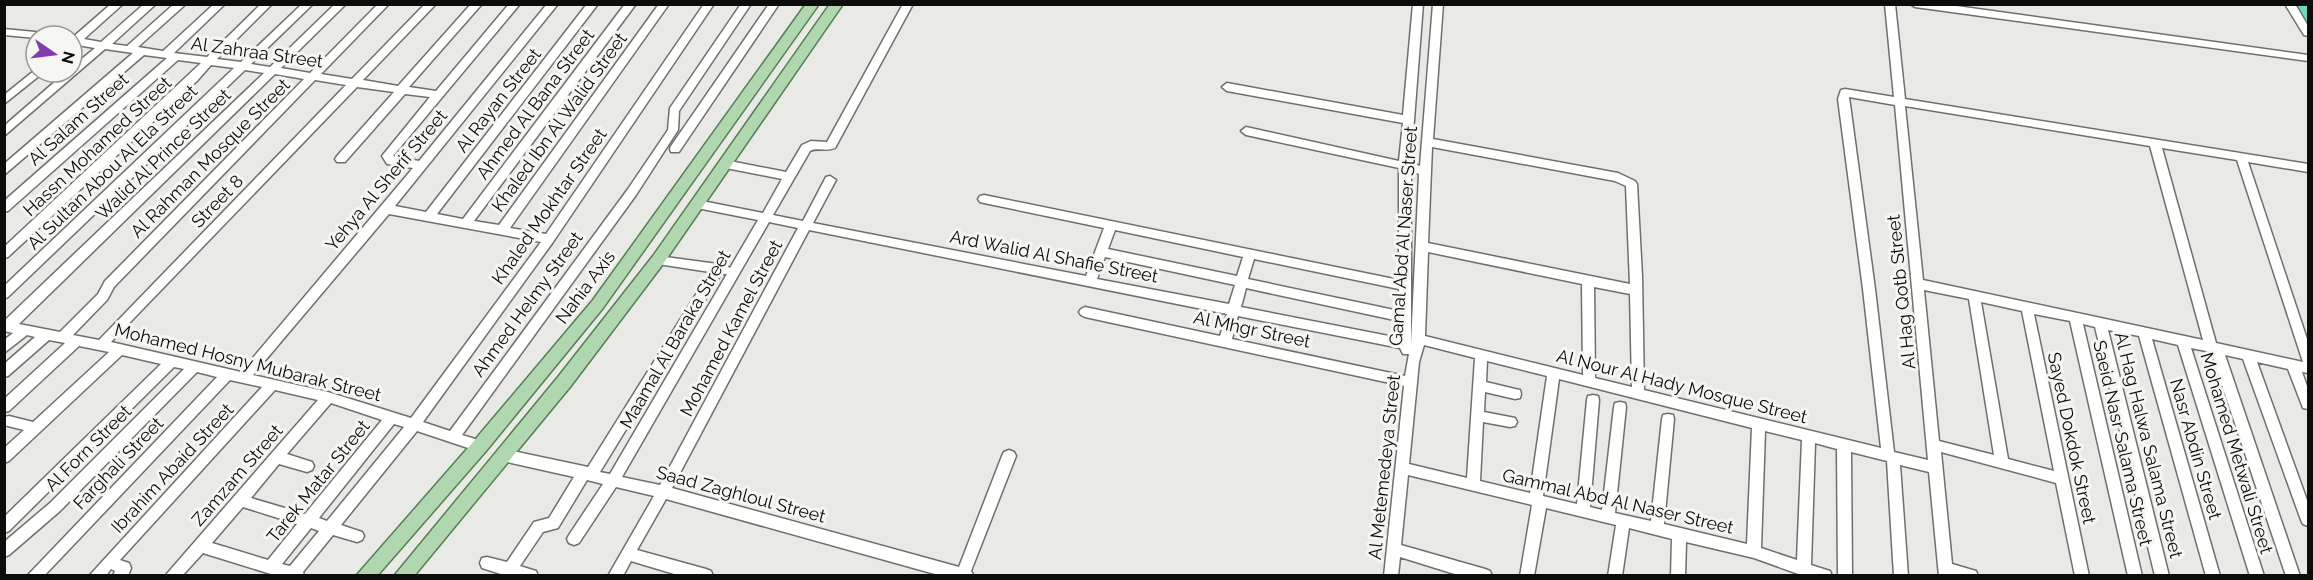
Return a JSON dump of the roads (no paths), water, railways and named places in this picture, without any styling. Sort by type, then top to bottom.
[{"type":"main road","name":"Nahia Axis","points":[[365,576],[480,446],[598,304],[813,4]]},
{"type":"main road","points":[[403,576],[564,382],[658,260],[837,4]]},
{"type":"main road","points":[[480,446],[503,455]]},
{"type":"street","points":[[84,33],[118,4]]},
{"type":"street","points":[[4,132],[151,4]]},
{"type":"street","points":[[129,50],[180,4]]},
{"type":"street","name":"Al Salam Street","points":[[4,208],[170,56],[220,4]]},
{"type":"street","name":"Hassn Mohamed Street","points":[[4,254],[185,87],[267,4]]},
{"type":"street","name":"Al Sultan Abou Al Ela Street","points":[[4,294],[308,4]]},
{"type":"street","name":"Walid Al Prince Street","points":[[6,326],[341,4]]},
{"type":"street","name":"Al Rahman Mosque Street","points":[[63,337],[103,297],[109,284],[384,4]]},
{"type":"street","name":"Street 8","points":[[102,345],[431,4]]},
{"type":"street","points":[[340,159],[477,4]]},
{"type":"street","points":[[422,165],[391,161],[387,156],[515,4]]},
{"type":"street","name":"Yehya Al Sherif Street","points":[[244,377],[386,209],[553,4]]},
{"type":"street","name":"Al Rayan Street","points":[[429,216],[593,4]]},
{"type":"street","name":"Ahmed Al Bana Street","points":[[466,223],[631,4]]},
{"type":"street","name":"Khaled Ibn Al Walid Street","points":[[502,230],[664,4]]},
{"type":"street","name":"Khaled Mokhtar Street","points":[[295,575],[330,527],[414,425],[549,239],[709,4]]},
{"type":"street","name":"Ahmed Helmy Street","points":[[452,438],[638,193],[673,130],[676,108],[746,4]]},
{"type":"street","points":[[675,149],[774,4]]},
{"type":"street","name":"Maamal Al Baraka Street","points":[[574,539],[615,479],[807,147],[813,145],[827,147],[832,144],[908,4]]},
{"type":"street","name":"Gamal Abd Al Naser Street","points":[[1413,362],[1405,344],[1406,167],[1418,4]]},
{"type":"street","name":"Gamal Abd Al Naser Street","points":[[1413,362],[1419,339],[1425,171],[1438,4]]},
{"type":"street","name":"Al Hag Qotb Street","points":[[1890,4],[1946,572]]},
{"type":"street","points":[[1915,4],[2308,58]]},
{"type":"street","points":[[2290,4],[2308,33]]},
{"type":"street","points":[[6,33],[24,34]]},
{"type":"street","name":"Al Zahraa Street","points":[[84,43],[245,65],[438,95]]},
{"type":"street","points":[[4,171],[141,52]]},
{"type":"street","points":[[4,101],[25,84]]},
{"type":"street","points":[[1227,87],[1408,120]]},
{"type":"street","points":[[1901,576],[1890,457],[1843,94],[1851,93],[2308,168]]},
{"type":"street","points":[[1246,131],[1358,154],[1425,171]]},
{"type":"street","points":[[1427,142],[1618,177],[1631,184],[1638,394]]},
{"type":"street","points":[[2155,143],[2213,348],[2293,576]]},
{"type":"street","points":[[2241,157],[2308,359]]},
{"type":"street","points":[[725,164],[790,177]]},
{"type":"street","name":"Mohamed Kamel Street","points":[[615,576],[663,492],[830,180]]},
{"type":"street","points":[[984,199],[1406,286]]},
{"type":"street","name":"Ard Walid Al Shafie Street","points":[[697,204],[1405,344]]},
{"type":"street","points":[[386,209],[549,239]]},
{"type":"street","points":[[1090,282],[1112,226]]},
{"type":"street","points":[[1421,246],[1636,290]]},
{"type":"street","points":[[1102,252],[1405,316]]},
{"type":"street","points":[[1225,342],[1249,255]]},
{"type":"street","points":[[658,260],[735,272]]},
{"type":"street","points":[[510,570],[538,526],[553,524],[718,269]]},
{"type":"street","points":[[1588,281],[1589,382]]},
{"type":"street","points":[[1919,284],[2308,368]]},
{"type":"street","points":[[1974,296],[2002,463]]},
{"type":"street","name":"Sayed Dokdok Street","points":[[2027,308],[2082,576]]},
{"type":"street","name":"Al Mhgr Street","points":[[1085,312],[1410,382]]},
{"type":"street","name":"Saeid Nasr Salama Street","points":[[2075,318],[2135,576]]},
{"type":"street","name":"Al Hag Halwa Salama Street","points":[[2100,323],[2162,576]]},
{"type":"street","name":"Mohamed Hosny Mubarak Street","points":[[6,326],[102,345],[328,397],[480,446]]},
{"type":"street","points":[[4,348],[25,330]]},
{"type":"street","name":"Nasr Abdin Street","points":[[2144,333],[2212,576]]},
{"type":"street","points":[[4,372],[47,334]]},
{"type":"street","name":"Al Nour Al Hady Mosque Street","points":[[1419,339],[1936,468]]},
{"type":"street","points":[[4,407],[77,340]]},
{"type":"street","name":"Mohamed Metwali Street","points":[[2183,341],[2257,576]]},
{"type":"street","points":[[4,457],[120,350]]},
{"type":"street","points":[[1473,485],[1481,355]]},
{"type":"street","points":[[2248,355],[2308,520]]},
{"type":"street","points":[[4,527],[171,362]]},
{"type":"street","name":"Al Metemedeya Street","points":[[1391,576],[1413,362]]},
{"type":"street","points":[[2293,365],[2308,404]]},
{"type":"street","name":"Al Forn Street","points":[[4,551],[55,507],[194,367]]},
{"type":"street","points":[[1527,576],[1554,373]]},
{"type":"street","name":"Farghali Street","points":[[34,576],[228,374]]},
{"type":"street","name":"Ibrahim Abaid Street","points":[[96,576],[273,384]]},
{"type":"street","points":[[1480,386],[1515,393]]},
{"type":"street","name":"Zamzam Street","points":[[177,575],[328,397]]},
{"type":"street","points":[[1583,511],[1593,400]]},
{"type":"street","points":[[1608,517],[1620,407]]},
{"type":"street","points":[[1479,416],[1510,422]]},
{"type":"street","name":"Tarek Matar Street","points":[[271,567],[393,417]]},
{"type":"street","points":[[1657,529],[1668,418]]},
{"type":"street","points":[[9,421],[35,428]]},
{"type":"street","points":[[1754,552],[1759,424]]},
{"type":"street","points":[[1809,436],[1815,573]]},
{"type":"street","points":[[1844,445],[1845,576]]},
{"type":"street","points":[[1934,445],[2062,479]]},
{"type":"street","name":"Saad Zaghloul Street","points":[[503,455],[615,479],[938,571],[965,575]]},
{"type":"street","points":[[965,575],[1008,456]]},
{"type":"street","points":[[276,457],[307,466]]},
{"type":"street","name":"Gammal Abd Al Naser Street","points":[[1402,468],[1754,552],[1815,573]]},
{"type":"street","points":[[239,500],[357,536]]},
{"type":"street","points":[[1615,576],[1623,520]]},
{"type":"street","points":[[1678,576],[1679,534]]},
{"type":"street","points":[[201,546],[295,575]]},
{"type":"street","points":[[1393,549],[1485,576]]},
{"type":"street","points":[[627,554],[706,576]]},
{"type":"street","points":[[110,562],[124,568],[120,576]]},
{"type":"street","points":[[487,563],[531,576]]},
{"type":"street","points":[[1946,572],[1971,576]]},
{"type":"waterway","points":[[2300,4],[2308,17]]}]
